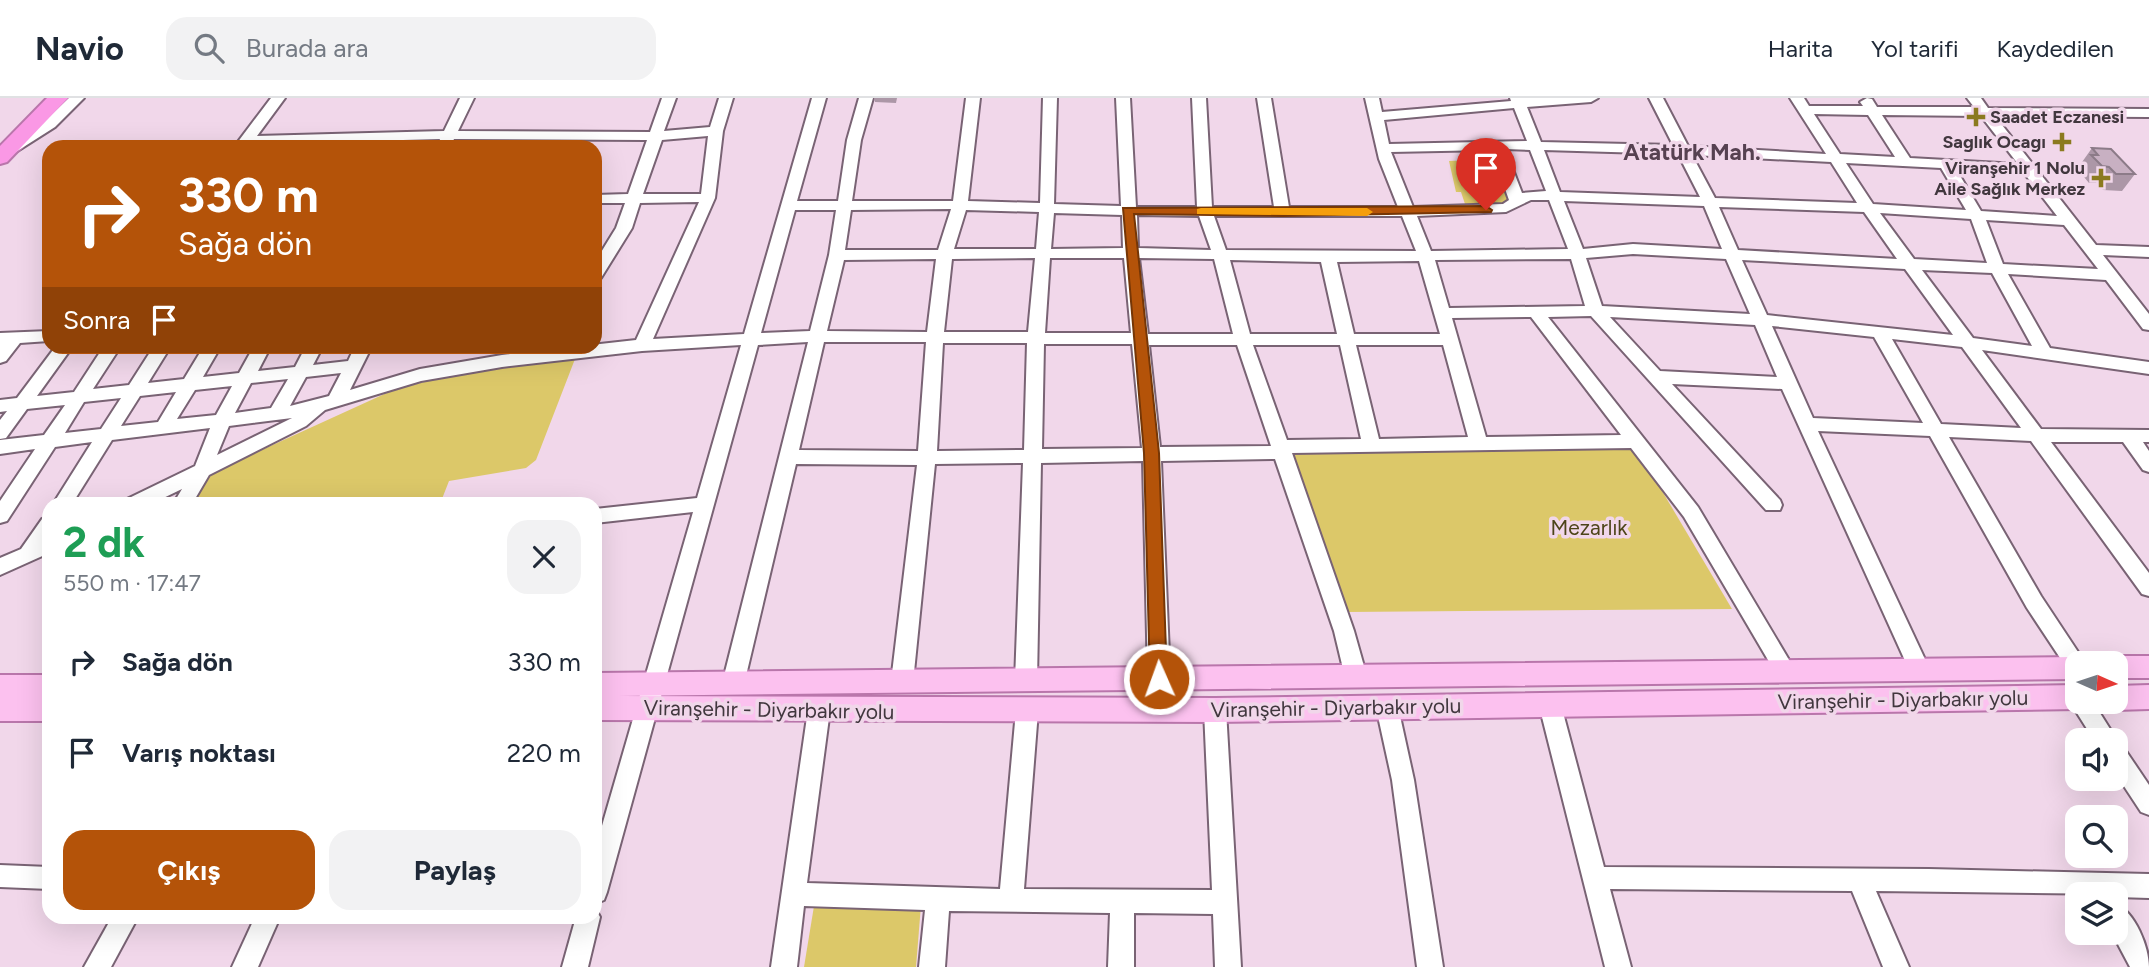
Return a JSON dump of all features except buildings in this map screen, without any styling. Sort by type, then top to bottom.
[{"type":"highway","points":[[0,137],[38,98]]},
{"type":"highway","points":[[0,158],[58,98]]},
{"type":"main road","name":"Viranşehir - Diyarbakır yolu","points":[[602,707],[733,684],[2065,667]]},
{"type":"main road","points":[[2128,667],[2149,667]]},
{"type":"main road","points":[[0,687],[42,687]]},
{"type":"main road","name":"Viranşehir - Diyarbakır yolu","points":[[602,687],[650,697],[819,710],[1214,710],[2065,697]]},
{"type":"main road","points":[[2128,698],[2149,697]]},
{"type":"main road","points":[[0,709],[42,709]]},
{"type":"street","points":[[0,158],[50,124],[77,98]]},
{"type":"street","points":[[247,140],[278,98]]},
{"type":"street","points":[[447,140],[467,98]]},
{"type":"street","points":[[602,261],[624,228],[632,198],[669,98]]},
{"type":"street","points":[[642,345],[708,198],[716,131],[726,98]]},
{"type":"street","points":[[602,865],[819,98]]},
{"type":"street","points":[[733,684],[819,336],[837,255],[854,140],[866,98]]},
{"type":"street","points":[[902,682],[927,458],[935,337],[945,253],[960,205],[973,98]]},
{"type":"street","points":[[1026,681],[1036,337],[1047,206],[1050,98]]},
{"type":"street","points":[[1123,98],[1131,253],[1152,453],[1159,679]]},
{"type":"street","points":[[1199,98],[1205,212],[1221,257],[1243,340],[1344,631],[1356,677]]},
{"type":"street","points":[[1264,98],[1282,212]]},
{"type":"street","points":[[1372,98],[1384,148],[1424,254],[1479,445]]},
{"type":"street","points":[[1450,98],[1461,109]]},
{"type":"street","points":[[1377,116],[1518,101],[1591,98]]},
{"type":"street","points":[[1656,98],[1709,201],[1806,424],[1919,670]]},
{"type":"street","points":[[1974,98],[2149,325]]},
{"type":"street","points":[[1518,101],[1577,254],[1595,311],[1773,505]]},
{"type":"street","points":[[1798,101],[1985,112],[2149,113]]},
{"type":"street","points":[[1798,101],[1868,208],[2149,588]]},
{"type":"street","points":[[1868,104],[1906,163]]},
{"type":"street","points":[[489,140],[655,136],[716,131]]},
{"type":"street","points":[[1496,146],[1517,202]]},
{"type":"street","points":[[1384,148],[1536,146],[1685,150],[2029,169]]},
{"type":"street","points":[[1947,166],[1977,215],[1997,269],[2044,352]]},
{"type":"street","points":[[788,206],[960,205],[1047,206],[1128,211],[1407,212],[1506,208],[1528,195],[1868,208],[2067,220]]},
{"type":"street","points":[[602,199],[708,198]]},
{"type":"street","points":[[837,255],[1131,253],[1221,257],[1328,257],[1577,254],[1633,250],[2110,275]]},
{"type":"street","points":[[2091,250],[2149,252]]},
{"type":"street","points":[[1328,257],[1371,445]]},
{"type":"street","points":[[1535,311],[1691,512],[1785,671]]},
{"type":"street","points":[[1442,313],[1595,311],[1761,320],[1968,342],[2149,368]]},
{"type":"street","points":[[1880,333],[2034,602],[2066,651]]},
{"type":"street","points":[[0,357],[8,337],[42,336]]},
{"type":"street","points":[[602,348],[819,336],[1448,339]]},
{"type":"street","points":[[0,433],[59,354]]},
{"type":"street","points":[[0,516],[107,354]]},
{"type":"street","points":[[67,497],[158,354]]},
{"type":"street","points":[[164,427],[208,354]]},
{"type":"street","points":[[186,497],[202,471],[222,420],[258,354]]},
{"type":"street","points":[[277,414],[311,354]]},
{"type":"street","points":[[148,497],[300,422],[329,403],[360,354]]},
{"type":"street","points":[[0,447],[277,414],[329,403],[419,375],[502,354]]},
{"type":"street","points":[[0,405],[353,366]]},
{"type":"street","points":[[1656,377],[1788,383]]},
{"type":"street","points":[[1806,424],[2038,435],[2149,436]]},
{"type":"street","points":[[2127,434],[2149,465]]},
{"type":"street","points":[[790,457],[1034,456],[1283,450],[1371,445],[1638,441]]},
{"type":"street","points":[[602,515],[704,504]]},
{"type":"street","points":[[27,556],[42,534]]},
{"type":"street","points":[[0,566],[42,548]]},
{"type":"street","points":[[1550,705],[1618,967]]},
{"type":"street","points":[[1387,707],[1403,780],[1430,967]]},
{"type":"street","points":[[784,967],[819,710]]},
{"type":"street","points":[[1214,710],[1228,967]]},
{"type":"street","points":[[1011,901],[1027,711]]},
{"type":"street","points":[[2128,773],[2149,805]]},
{"type":"street","points":[[0,877],[42,878]]},
{"type":"street","points":[[1593,878],[1929,880],[2065,888]]},
{"type":"street","points":[[1860,881],[1896,967]]},
{"type":"street","points":[[2128,888],[2149,886]]},
{"type":"street","points":[[796,894],[1011,901],[1225,902]]},
{"type":"street","points":[[932,967],[938,898]]},
{"type":"street","points":[[1121,967],[1122,903]]},
{"type":"street","points":[[97,967],[122,924]]},
{"type":"street","points":[[245,967],[265,924]]},
{"type":"street","points":[[575,967],[586,924]]},
{"type":"street","points":[[2128,938],[2144,967]]},
{"type":"green space","points":[[1494,159],[1513,195],[1505,205],[1466,207],[1461,192],[1456,192],[1449,161]]},
{"type":"green space","points":[[575,359],[536,460],[526,468],[449,481],[443,497],[194,497],[207,475],[391,391],[446,376]]},
{"type":"green space","name":"Mezarlık","points":[[1636,447],[1732,609],[1347,612],[1293,452]]},
{"type":"green space","points":[[815,900],[921,905],[916,967],[804,967]]},
{"type":"slow traffic","points":[[1201,212],[1367,212]]},
{"type":"place","name":"Saadet Eczanesi","points":[[1976,117]]},
{"type":"place","name":"Saglık Ocagı","points":[[2062,142]]},
{"type":"place","name":"Viranşehir 1 Nolu Aile Sağlık Merkez","points":[[2101,178]]},
{"type":"district","name":"Atatürk Mah.","points":[[1692,152]]},
{"type":"route","points":[[1159,679],[1152,453],[1128,211],[1486,210]]}]
